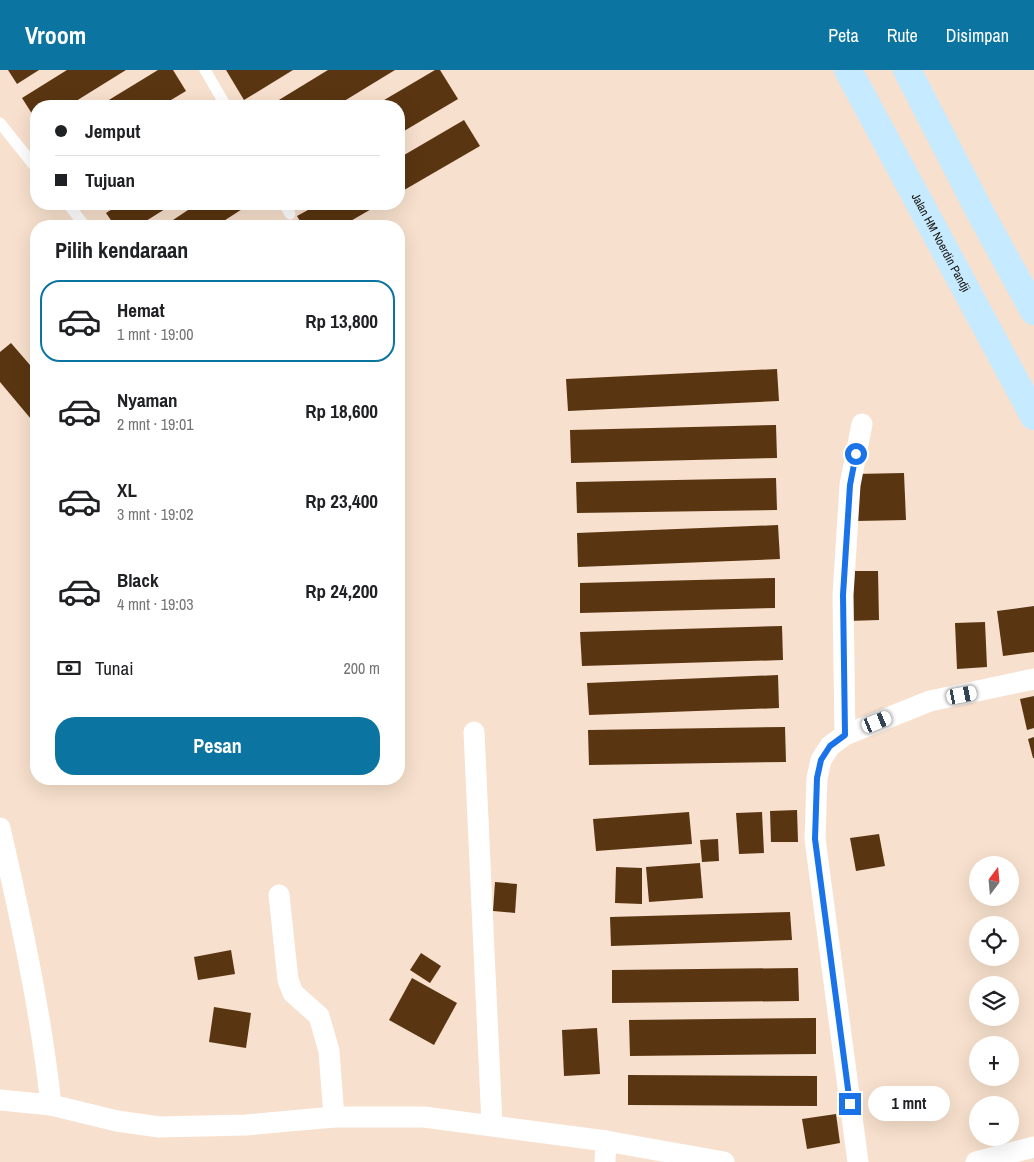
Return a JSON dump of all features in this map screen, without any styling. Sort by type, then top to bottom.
[{"type":"main road","name":"Jalan HM Noerdin Pandji","points":[[848,70],[1034,416]]},
{"type":"main road","points":[[907,70],[981,214],[1034,311]]},
{"type":"street","points":[[845,735],[843,595],[850,485],[862,424]]},
{"type":"street","points":[[858,1162],[815,839],[817,778],[821,760],[830,746],[845,735],[930,701],[1034,679]]},
{"type":"street","points":[[474,732],[492,1125]]},
{"type":"street","points":[[0,828],[24,933],[48,1072],[51,1105]]},
{"type":"street","points":[[279,896],[288,980],[293,993],[319,1016],[329,1051],[334,1117]]},
{"type":"street","points":[[0,1100],[51,1105],[117,1121],[159,1128],[246,1125],[334,1117],[424,1117],[606,1141],[724,1162]]},
{"type":"street","points":[[606,1141],[606,1162]]},
{"type":"street","points":[[976,1162],[1034,1147]]},
{"type":"lane","points":[[205,70],[222,100]]},
{"type":"lane","points":[[0,123],[30,160]]},
{"type":"lane","points":[[73,210],[81,220]]},
{"type":"building","points":[[8,70],[39,70],[17,84]]},
{"type":"building","points":[[67,70],[126,70],[78,100],[30,100],[30,111],[22,98]]},
{"type":"building","points":[[158,70],[173,70],[186,91],[171,100],[109,100]]},
{"type":"building","points":[[226,70],[293,70],[244,100]]},
{"type":"building","points":[[328,70],[395,70],[346,100],[279,100]]},
{"type":"building","points":[[435,70],[440,70],[458,99],[405,130],[405,100],[384,100]]},
{"type":"building","points":[[464,120],[480,146],[405,190],[405,154]]},
{"type":"building","points":[[111,210],[163,210],[148,220],[111,220],[106,213]]},
{"type":"building","points":[[188,210],[241,210],[225,220],[173,220]]},
{"type":"building","points":[[308,210],[370,210],[352,220],[299,220],[297,216]]},
{"type":"building","points":[[11,343],[30,365],[30,418],[0,382],[0,352]]},
{"type":"building","points":[[777,369],[779,401],[568,411],[566,379]]},
{"type":"building","points":[[776,425],[777,458],[571,463],[570,430]]},
{"type":"building","points":[[904,473],[906,520],[857,521],[855,474]]},
{"type":"building","points":[[776,478],[777,510],[577,513],[576,482]]},
{"type":"building","points":[[778,525],[780,559],[578,567],[577,533]]},
{"type":"building","points":[[847,571],[878,571],[879,620],[848,621]]},
{"type":"building","points":[[775,578],[775,608],[580,613],[580,583]]},
{"type":"building","points":[[1034,606],[1034,652],[1003,656],[997,611]]},
{"type":"building","points":[[985,622],[987,667],[957,669],[955,623]]},
{"type":"building","points":[[782,626],[783,660],[582,666],[580,632]]},
{"type":"building","points":[[778,675],[779,708],[589,715],[587,683]]},
{"type":"building","points":[[1034,696],[1034,728],[1027,730],[1020,699]]},
{"type":"building","points":[[785,727],[786,762],[589,765],[588,730]]},
{"type":"building","points":[[1034,737],[1034,758],[1033,758],[1028,739]]},
{"type":"building","points":[[797,810],[798,842],[771,842],[770,811]]},
{"type":"building","points":[[689,812],[692,844],[596,851],[593,819]]},
{"type":"building","points":[[762,812],[764,853],[739,854],[736,813]]},
{"type":"building","points":[[879,834],[885,866],[856,871],[850,838]]},
{"type":"building","points":[[718,839],[719,861],[702,862],[700,840]]},
{"type":"building","points":[[700,863],[703,898],[649,902],[646,867]]},
{"type":"building","points":[[616,867],[642,868],[642,904],[615,903]]},
{"type":"building","points":[[495,882],[517,884],[515,913],[493,911]]},
{"type":"building","points":[[790,912],[792,940],[611,946],[610,917]]},
{"type":"building","points":[[231,950],[235,974],[198,980],[194,957]]},
{"type":"building","points":[[421,953],[441,966],[430,983],[410,970]]},
{"type":"building","points":[[798,968],[799,1001],[612,1003],[612,970]]},
{"type":"building","points":[[412,978],[457,1003],[434,1045],[389,1020]]},
{"type":"building","points":[[214,1007],[251,1013],[246,1048],[209,1042]]},
{"type":"building","points":[[816,1018],[816,1054],[630,1056],[629,1020]]},
{"type":"building","points":[[597,1028],[600,1074],[564,1076],[562,1030]]},
{"type":"building","points":[[628,1075],[817,1076],[817,1106],[628,1105]]},
{"type":"building","points":[[836,1114],[840,1143],[807,1149],[802,1119]]},
{"type":"route","points":[[850,1104],[815,839],[817,778],[821,760],[830,746],[845,735],[843,595],[850,485],[856,454]]}]
